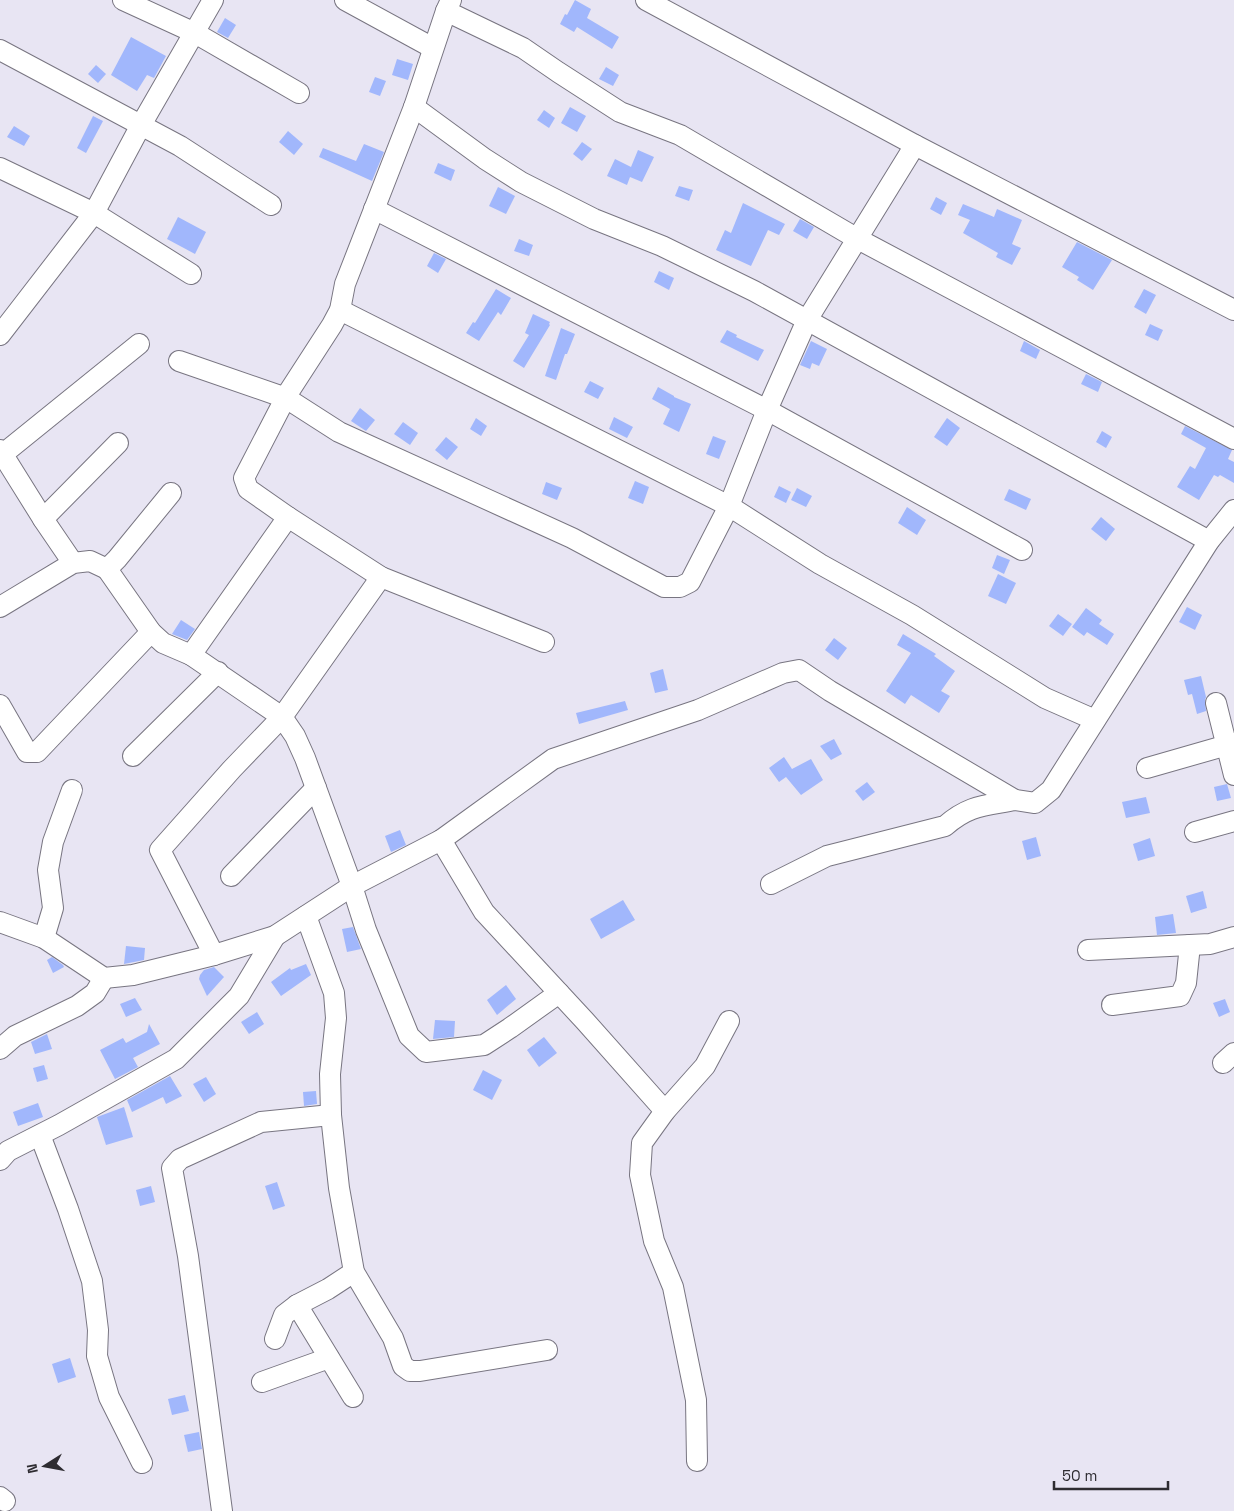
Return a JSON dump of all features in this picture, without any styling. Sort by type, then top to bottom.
[{"type":"street","points":[[123,0],[195,33],[299,93]]},
{"type":"street","points":[[0,335],[94,213],[141,125],[213,0]]},
{"type":"street","points":[[345,0],[433,48]]},
{"type":"street","points":[[646,0],[915,144],[1234,310]]},
{"type":"street","points":[[544,642],[381,577],[248,489],[244,478],[298,375],[340,310],[345,284],[414,106],[449,5],[523,48],[620,112],[680,135],[856,238],[1234,439]]},
{"type":"street","points":[[0,50],[180,146],[271,205]]},
{"type":"street","points":[[414,106],[485,159],[520,182],[594,219],[662,246],[754,291],[1209,541]]},
{"type":"street","points":[[179,361],[286,398],[339,432],[572,538],[664,588],[680,587],[690,582],[728,506],[767,410],[807,320],[915,144]]},
{"type":"street","points":[[0,168],[94,213],[191,274]]},
{"type":"street","points":[[374,209],[767,410],[1022,550]]},
{"type":"street","points":[[340,310],[728,506],[874,596],[912,615],[1045,698],[1095,720]]},
{"type":"street","points":[[73,563],[43,519],[2,452],[139,344]]},
{"type":"street","points":[[43,519],[118,443]]},
{"type":"street","points":[[107,569],[171,493]]},
{"type":"street","points":[[771,884],[827,856],[945,826],[959,814],[974,808],[1015,800],[1035,803],[1051,790],[1209,541],[1234,510]]},
{"type":"street","points":[[191,655],[288,517]]},
{"type":"street","points":[[0,607],[73,563],[90,561],[107,569],[152,632],[163,643],[191,655],[282,717],[295,736],[316,788],[366,930],[409,1036],[426,1052],[484,1045],[559,993]]},
{"type":"street","points":[[214,955],[160,850],[232,769],[282,717],[381,577]]},
{"type":"street","points":[[0,705],[27,752],[37,752],[152,632]]},
{"type":"street","points":[[0,922],[44,938],[104,978],[133,974],[214,955],[275,936],[352,886],[441,840],[553,759],[698,710],[783,673],[799,670],[830,691],[1015,800]]},
{"type":"street","points":[[133,756],[218,672]]},
{"type":"street","points":[[1216,703],[1230,744],[1234,775]]},
{"type":"street","points":[[1147,768],[1230,744]]},
{"type":"street","points":[[231,876],[316,788]]},
{"type":"street","points":[[44,938],[53,908],[48,870],[52,842],[72,790]]},
{"type":"street","points":[[1195,832],[1234,820]]},
{"type":"street","points":[[441,840],[484,912],[665,1111]]},
{"type":"street","points":[[306,916],[334,993],[336,1018],[330,1074],[331,1114],[339,1188],[354,1272],[393,1338],[403,1366],[410,1371],[420,1371],[547,1350]]},
{"type":"street","points":[[0,1160],[8,1151],[176,1059],[239,996],[275,936]]},
{"type":"street","points":[[1088,950],[1210,944],[1234,937]]},
{"type":"street","points":[[1112,1005],[1180,996],[1186,983],[1190,945]]},
{"type":"street","points":[[0,1049],[15,1036],[78,1006],[95,993],[104,978]]},
{"type":"street","points":[[696,1461],[696,1400],[674,1287],[654,1241],[640,1176],[642,1143],[665,1111],[705,1066],[730,1021]]},
{"type":"street","points":[[222,1511],[188,1256],[172,1168],[180,1158],[261,1122],[331,1114]]},
{"type":"street","points":[[40,1135],[92,1280],[98,1330],[97,1356],[109,1397],[142,1463]]},
{"type":"street","points":[[274,1339],[284,1315],[297,1305],[328,1289],[354,1272]]},
{"type":"street","points":[[297,1305],[353,1397]]},
{"type":"street","points":[[262,1382],[329,1358]]},
{"type":"building","points":[[575,0],[591,9],[587,18],[619,37],[612,49],[577,27],[574,32],[560,24]]},
{"type":"building","points":[[225,18],[236,25],[228,38],[217,32]]},
{"type":"building","points":[[131,37],[166,56],[154,78],[147,75],[137,91],[111,75]]},
{"type":"building","points":[[397,59],[413,64],[408,80],[392,75]]},
{"type":"building","points":[[96,65],[106,74],[98,83],[88,74]]},
{"type":"building","points":[[606,67],[619,75],[613,86],[599,79]]},
{"type":"building","points":[[375,77],[386,81],[380,96],[369,92]]},
{"type":"building","points":[[570,107],[586,116],[577,132],[561,123]]},
{"type":"building","points":[[544,110],[555,118],[549,128],[537,120]]},
{"type":"building","points":[[93,116],[103,121],[86,153],[77,148]]},
{"type":"building","points":[[14,126],[30,136],[24,146],[7,137]]},
{"type":"building","points":[[288,131],[303,144],[294,155],[279,142]]},
{"type":"building","points":[[582,142],[592,149],[582,161],[573,154]]},
{"type":"building","points":[[364,144],[384,152],[372,181],[319,157],[323,148],[356,161]]},
{"type":"building","points":[[638,150],[654,157],[642,182],[630,177],[627,185],[607,176],[615,159],[631,167]]},
{"type":"building","points":[[438,163],[455,170],[451,181],[434,173]]},
{"type":"building","points":[[679,186],[693,190],[689,201],[675,196]]},
{"type":"building","points":[[498,187],[515,196],[506,214],[489,206]]},
{"type":"building","points":[[936,197],[947,203],[941,215],[930,209]]},
{"type":"building","points":[[743,203],[785,224],[779,235],[768,230],[751,266],[716,250],[725,230],[731,233]]},
{"type":"building","points":[[963,204],[994,217],[997,209],[1022,220],[1012,244],[1021,248],[1012,265],[996,257],[998,253],[963,233],[970,220],[958,215]]},
{"type":"building","points":[[178,217],[206,232],[195,254],[167,239]]},
{"type":"building","points":[[800,219],[814,227],[807,239],[793,231]]},
{"type":"building","points":[[519,239],[533,245],[529,256],[514,251]]},
{"type":"building","points":[[1077,242],[1112,260],[1093,290],[1077,280],[1079,277],[1062,267]]},
{"type":"building","points":[[434,253],[446,259],[438,273],[427,266]]},
{"type":"building","points":[[659,271],[674,278],[669,290],[654,282]]},
{"type":"building","points":[[496,289],[511,298],[501,315],[498,312],[479,341],[466,333],[473,322],[475,323]]},
{"type":"building","points":[[1144,289],[1156,295],[1146,314],[1134,307]]},
{"type":"building","points":[[533,314],[550,322],[550,325],[524,368],[513,361],[529,335],[525,333]]},
{"type":"building","points":[[1150,324],[1163,330],[1158,341],[1145,335]]},
{"type":"building","points":[[561,328],[575,334],[567,354],[565,354],[556,380],[545,376]]},
{"type":"building","points":[[727,330],[737,335],[736,337],[764,350],[758,361],[720,342]]},
{"type":"building","points":[[811,341],[827,349],[819,366],[812,363],[810,369],[800,365]]},
{"type":"building","points":[[1024,341],[1040,350],[1036,359],[1020,351]]},
{"type":"building","points":[[1086,374],[1102,382],[1098,392],[1081,384]]},
{"type":"building","points":[[590,381],[604,388],[598,399],[584,392]]},
{"type":"building","points":[[658,387],[674,397],[691,404],[679,432],[663,424],[670,409],[652,399]]},
{"type":"building","points":[[360,408],[375,420],[366,431],[351,421]]},
{"type":"building","points":[[614,417],[633,427],[627,438],[609,429]]},
{"type":"building","points":[[476,418],[487,426],[481,436],[470,429]]},
{"type":"building","points":[[947,418],[960,428],[947,446],[934,437]]},
{"type":"building","points":[[403,422],[418,433],[410,445],[394,434]]},
{"type":"building","points":[[1185,426],[1232,450],[1228,459],[1234,462],[1234,483],[1220,475],[1218,477],[1214,475],[1199,500],[1177,487],[1190,466],[1195,469],[1206,448],[1181,434]]},
{"type":"building","points":[[1102,431],[1112,437],[1106,448],[1096,442]]},
{"type":"building","points":[[713,436],[726,441],[719,459],[706,454]]},
{"type":"building","points":[[446,437],[458,447],[447,460],[435,450]]},
{"type":"building","points":[[635,481],[649,487],[643,504],[628,498]]},
{"type":"building","points":[[546,482],[562,488],[557,500],[542,494]]},
{"type":"building","points":[[779,486],[791,492],[786,503],[774,497]]},
{"type":"building","points":[[797,488],[812,496],[806,507],[791,500]]},
{"type":"building","points":[[1009,489],[1031,499],[1026,510],[1004,500]]},
{"type":"building","points":[[907,507],[926,520],[917,535],[898,523]]},
{"type":"building","points":[[1101,517],[1115,529],[1106,541],[1091,529]]},
{"type":"building","points":[[997,555],[1010,560],[1004,574],[992,568]]},
{"type":"building","points":[[998,574],[1016,583],[1006,604],[988,596]]},
{"type":"building","points":[[1187,607],[1202,615],[1195,630],[1179,622]]},
{"type":"building","points":[[1086,608],[1102,620],[1099,624],[1114,634],[1107,645],[1087,632],[1084,636],[1072,627]]},
{"type":"building","points":[[1058,614],[1072,624],[1063,636],[1049,626]]},
{"type":"building","points":[[181,620],[195,629],[187,640],[172,634]]},
{"type":"building","points":[[903,634],[936,654],[934,656],[955,671],[941,691],[950,696],[939,713],[911,695],[905,704],[886,691],[911,653],[897,645]]},
{"type":"building","points":[[834,638],[847,648],[838,660],[825,650]]},
{"type":"building","points":[[663,669],[668,690],[655,693],[650,673]]},
{"type":"building","points":[[1201,676],[1206,697],[1206,711],[1197,714],[1192,694],[1188,695],[1184,680]]},
{"type":"building","points":[[625,701],[628,710],[579,724],[576,713]]},
{"type":"building","points":[[834,739],[842,754],[831,760],[820,746]]},
{"type":"building","points":[[784,757],[792,769],[811,759],[823,780],[801,795],[786,777],[779,782],[769,768]]},
{"type":"building","points":[[867,782],[875,792],[863,801],[855,791]]},
{"type":"building","points":[[1227,784],[1231,798],[1217,801],[1214,787]]},
{"type":"building","points":[[1146,797],[1150,813],[1126,818],[1122,802]]},
{"type":"building","points":[[400,830],[406,845],[391,852],[385,836]]},
{"type":"building","points":[[1036,837],[1041,856],[1027,860],[1022,841]]},
{"type":"building","points":[[1150,838],[1155,856],[1138,861],[1133,844]]},
{"type":"building","points":[[1203,891],[1207,908],[1191,913],[1186,896]]},
{"type":"building","points":[[623,900],[635,920],[601,939],[590,919]]},
{"type":"building","points":[[1173,914],[1176,933],[1157,935],[1155,917]]},
{"type":"building","points":[[353,927],[361,949],[347,952],[342,929]]},
{"type":"building","points":[[126,946],[145,948],[144,960],[124,964]]},
{"type":"building","points":[[52,957],[64,967],[53,973],[47,960]]},
{"type":"building","points":[[306,964],[311,975],[281,996],[271,982],[290,968],[291,970]]},
{"type":"building","points":[[214,967],[224,977],[207,996],[199,979],[204,970]]},
{"type":"building","points":[[506,985],[516,999],[497,1015],[487,1000]]},
{"type":"building","points":[[135,998],[142,1010],[126,1017],[120,1004]]},
{"type":"building","points":[[1225,999],[1230,1012],[1219,1017],[1213,1003]]},
{"type":"building","points":[[257,1012],[264,1024],[249,1034],[241,1022]]},
{"type":"building","points":[[435,1020],[455,1021],[454,1037],[433,1039]]},
{"type":"building","points":[[149,1024],[160,1044],[133,1058],[138,1067],[115,1079],[100,1050],[123,1038],[126,1043],[147,1032]]},
{"type":"building","points":[[47,1034],[52,1049],[35,1054],[31,1042]]},
{"type":"building","points":[[544,1037],[557,1053],[539,1067],[527,1050]]},
{"type":"building","points":[[44,1065],[48,1079],[37,1082],[33,1068]]},
{"type":"building","points":[[483,1070],[502,1080],[492,1100],[473,1090]]},
{"type":"building","points":[[170,1076],[182,1096],[166,1104],[163,1097],[132,1112],[127,1100]]},
{"type":"building","points":[[206,1077],[216,1094],[204,1102],[193,1084]]},
{"type":"building","points":[[316,1091],[317,1104],[304,1106],[303,1092]]},
{"type":"building","points":[[38,1103],[43,1117],[18,1126],[13,1112]]},
{"type":"building","points":[[124,1107],[133,1137],[106,1145],[97,1117]]},
{"type":"building","points":[[277,1182],[285,1206],[273,1210],[265,1186]]},
{"type":"building","points":[[151,1186],[155,1202],[140,1206],[136,1190]]},
{"type":"building","points":[[70,1358],[76,1377],[58,1383],[52,1364]]},
{"type":"building","points":[[185,1395],[189,1411],[172,1415],[168,1399]]},
{"type":"building","points":[[199,1432],[202,1449],[188,1452],[184,1435]]}]
